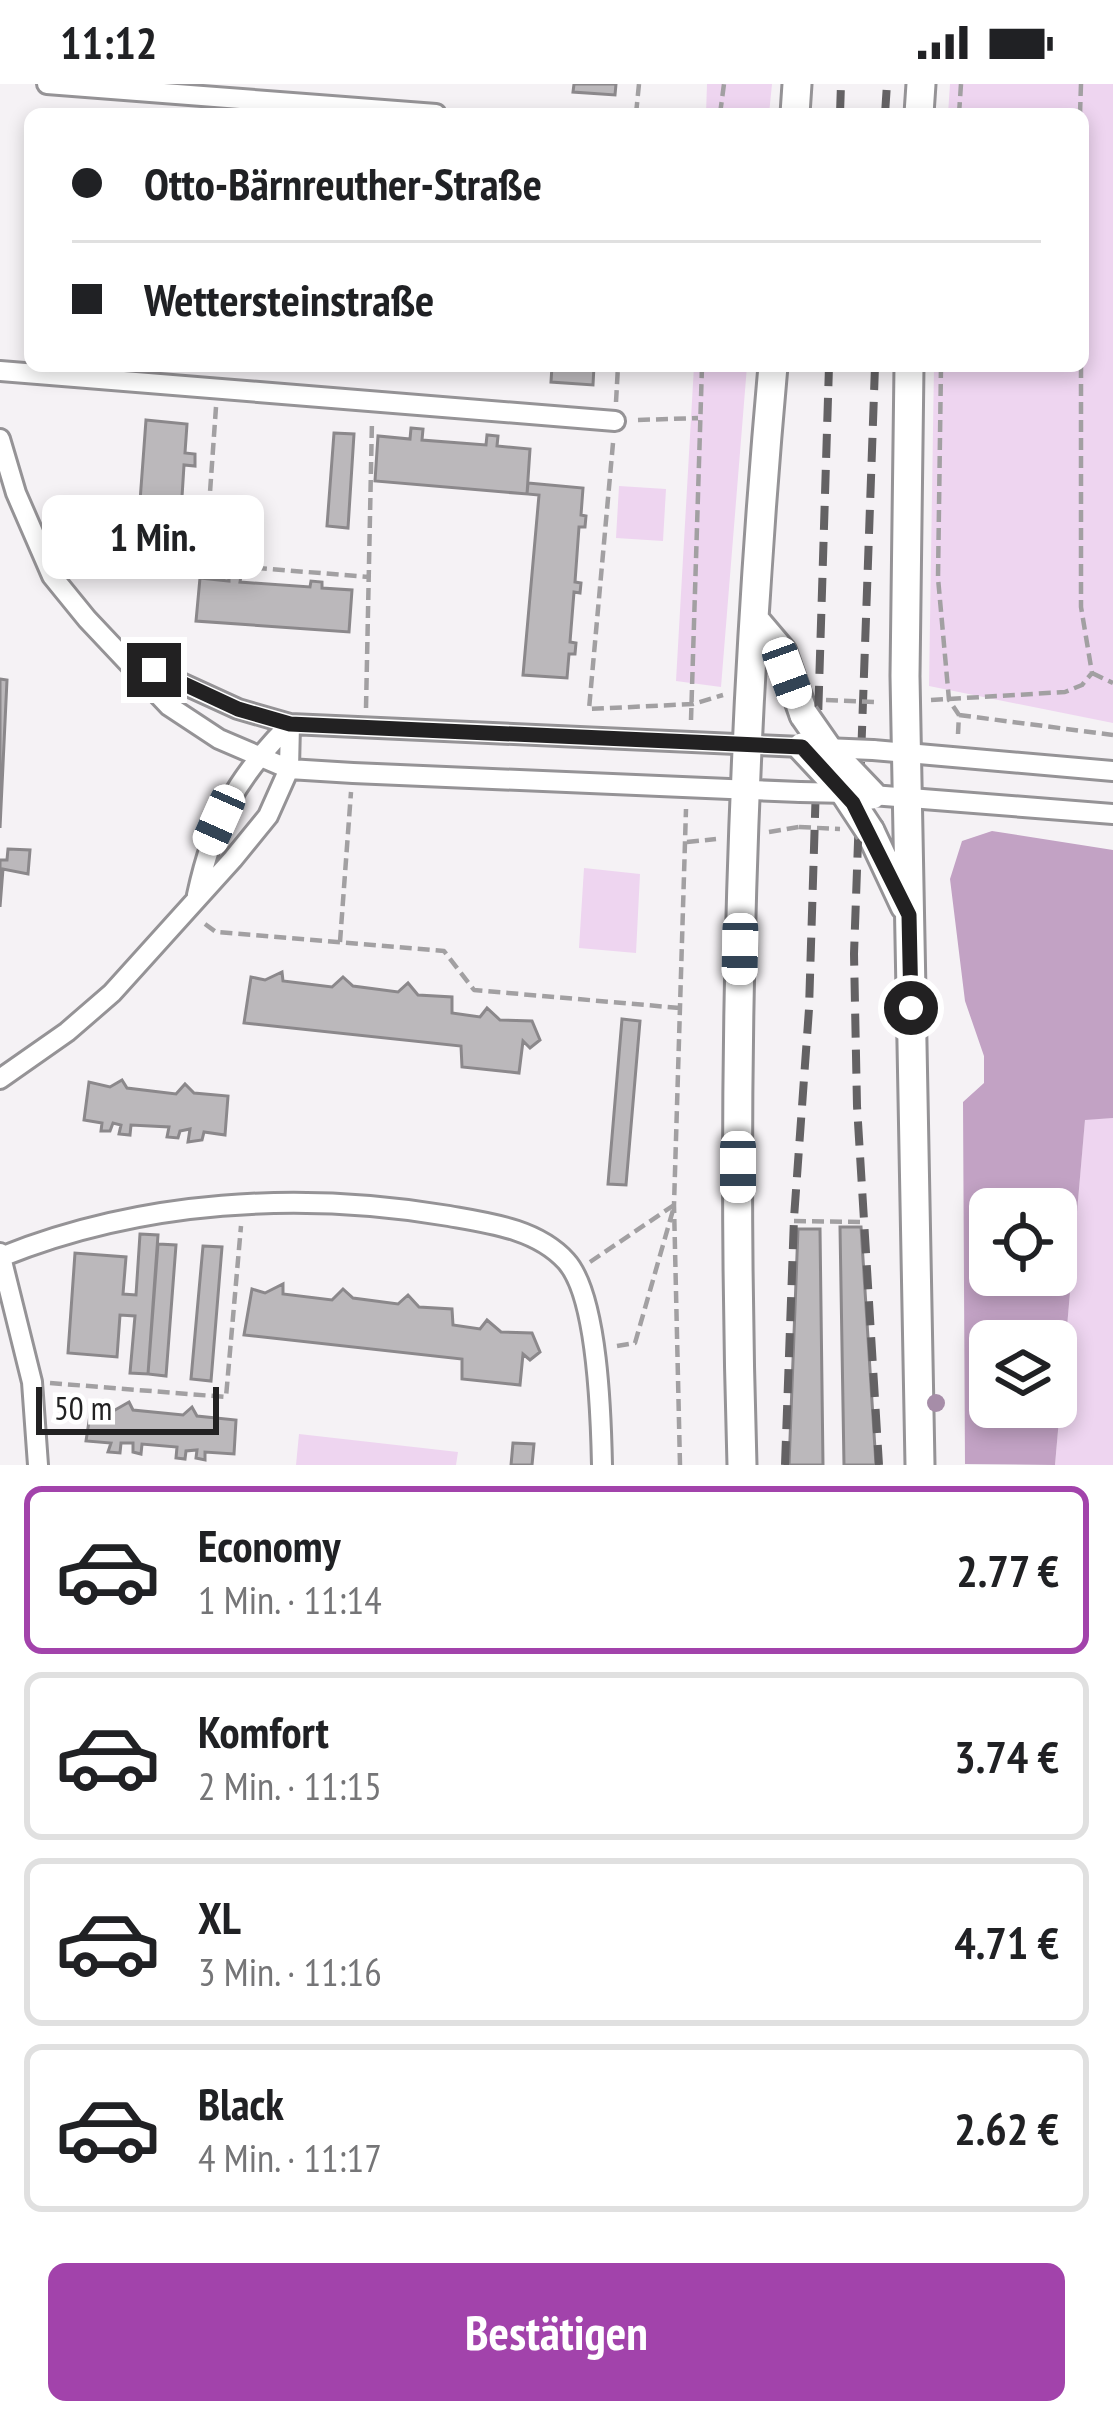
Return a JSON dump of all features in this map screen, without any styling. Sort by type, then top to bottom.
[{"type":"main road","points":[[742,1465],[738,1023],[747,744],[773,372]]},
{"type":"main road","points":[[908,372],[906,752],[920,1465]]},
{"type":"main road","points":[[754,620],[782,652],[809,707],[814,748],[859,794],[869,831],[909,915]]},
{"type":"street","points":[[47,84],[358,108]]},
{"type":"street","points":[[0,371],[615,421]]},
{"type":"street","points":[[0,440],[16,494],[52,576],[170,706],[219,739],[289,769],[859,794],[1113,814]]},
{"type":"street","points":[[124,656],[238,709],[290,724],[873,750],[1113,771]]},
{"type":"street","points":[[191,903],[208,844],[230,795],[257,757],[290,724]]},
{"type":"street","points":[[0,1079],[67,1033],[112,993],[268,816],[289,769],[290,724]]},
{"type":"street","points":[[38,1465],[32,1382],[1,1255],[53,1236],[243,1203],[407,1209],[514,1229],[544,1243],[568,1263],[584,1297],[594,1351],[602,1465]]},
{"type":"path","points":[[619,372],[589,709],[693,704]]},
{"type":"path","points":[[687,741],[693,704],[702,372]]},
{"type":"path","points":[[941,372],[938,578],[949,700],[959,715],[957,755]]},
{"type":"path","points":[[949,700],[1065,692],[1082,686],[1092,674],[1081,607],[1081,372]]},
{"type":"path","points":[[217,389],[206,549],[222,565],[368,577]]},
{"type":"path","points":[[366,728],[372,402]]},
{"type":"path","points":[[615,421],[698,418]]},
{"type":"path","points":[[1092,674],[1113,683]]},
{"type":"path","points":[[809,707],[875,702]]},
{"type":"path","points":[[959,715],[1113,735]]},
{"type":"path","points":[[340,942],[353,773]]},
{"type":"path","points":[[680,1465],[674,1204],[686,786]]},
{"type":"path","points":[[799,827],[869,831]]},
{"type":"path","points":[[191,903],[216,932],[444,951],[474,990],[680,1008]]},
{"type":"path","points":[[32,1382],[226,1396],[243,1203]]},
{"type":"path","points":[[574,1274],[674,1204]]},
{"type":"path","points":[[594,1351],[635,1343],[674,1204]]},
{"type":"path","points":[[794,1222],[865,1222]]},
{"type":"shaded area","points":[[707,84],[772,84],[770,108],[706,108]]},
{"type":"shaded area","points":[[950,84],[1113,84],[1113,723],[929,686],[934,372],[1089,372],[1089,108],[948,108]]},
{"type":"shaded area","points":[[694,372],[747,372],[721,687],[676,681]]},
{"type":"shaded area","points":[[619,486],[666,489],[663,541],[616,538]]},
{"type":"shaded area","points":[[992,831],[1113,850],[1113,1118],[1085,1120],[1077,1212],[1077,1188],[969,1188],[969,1296],[1070,1296],[1068,1320],[969,1320],[969,1428],[1058,1428],[1055,1465],[965,1464],[963,1102],[984,1083],[984,1056],[965,1001],[950,879],[962,841]]},
{"type":"shaded area","points":[[584,868],[640,874],[636,953],[579,948]]},
{"type":"shaded area","points":[[1113,1118],[1113,1465],[1055,1465],[1058,1428],[1077,1428],[1077,1320],[1068,1320],[1070,1296],[1077,1296],[1077,1211],[1085,1119]]},
{"type":"shaded area","points":[[299,1434],[458,1452],[456,1465],[296,1465]]},
{"type":"building","points":[[574,84],[616,84],[615,95],[573,92]]},
{"type":"building","points":[[552,372],[594,372],[593,385],[551,382]]},
{"type":"building","points":[[146,420],[187,424],[185,453],[195,454],[195,466],[184,465],[180,529],[190,530],[189,542],[179,541],[177,572],[135,569]]},
{"type":"building","points":[[411,428],[423,429],[422,440],[486,445],[487,435],[498,436],[497,446],[530,449],[527,494],[375,481],[378,436],[410,439]]},
{"type":"building","points":[[334,433],[354,434],[348,528],[327,526]]},
{"type":"building","points":[[528,483],[583,488],[581,515],[586,516],[585,527],[579,527],[575,582],[581,583],[580,593],[574,592],[570,642],[576,643],[575,654],[569,654],[567,678],[523,675],[539,495],[527,494]]},
{"type":"building","points":[[229,575],[241,576],[240,582],[310,587],[311,581],[322,582],[322,588],[352,590],[349,632],[196,621],[200,578],[229,581]]},
{"type":"building","points":[[0,679],[7,680],[0,828]]},
{"type":"building","points":[[8,849],[30,850],[28,874],[3,869],[0,907],[0,860],[7,860]]},
{"type":"building","points":[[282,972],[283,981],[332,987],[343,977],[353,986],[398,992],[408,983],[418,995],[452,997],[452,1013],[480,1017],[487,1008],[500,1020],[532,1021],[540,1040],[530,1048],[523,1041],[519,1073],[462,1067],[461,1046],[244,1023],[251,977],[265,980]]},
{"type":"building","points":[[622,1019],[640,1021],[626,1185],[608,1184]]},
{"type":"building","points":[[122,1080],[127,1088],[176,1094],[185,1084],[194,1093],[228,1096],[225,1135],[204,1132],[202,1140],[188,1142],[190,1129],[180,1131],[178,1138],[167,1137],[169,1127],[131,1125],[130,1135],[119,1134],[121,1125],[113,1123],[110,1131],[101,1131],[102,1123],[84,1120],[89,1082],[110,1087]]},
{"type":"building","points":[[840,1227],[861,1227],[876,1465],[844,1465]]},
{"type":"building","points":[[798,1229],[820,1229],[823,1465],[789,1465]]},
{"type":"building","points":[[140,1234],[158,1235],[148,1374],[130,1373],[135,1316],[120,1315],[117,1357],[68,1353],[75,1253],[126,1257],[123,1294],[136,1295]]},
{"type":"building","points":[[158,1244],[176,1245],[166,1376],[148,1374]]},
{"type":"building","points":[[203,1246],[222,1247],[211,1381],[191,1379]]},
{"type":"building","points":[[283,1284],[283,1294],[332,1300],[343,1289],[353,1298],[398,1304],[408,1295],[419,1307],[452,1309],[453,1325],[480,1329],[487,1320],[501,1332],[532,1333],[540,1352],[530,1360],[523,1354],[520,1385],[462,1379],[462,1359],[244,1335],[252,1289],[265,1293]]},
{"type":"building","points":[[129,1402],[133,1410],[183,1415],[192,1407],[197,1416],[236,1420],[234,1454],[205,1452],[205,1460],[196,1458],[197,1450],[186,1451],[185,1459],[176,1458],[177,1447],[142,1444],[141,1454],[133,1452],[133,1443],[121,1443],[120,1453],[108,1452],[111,1443],[86,1441],[91,1408],[115,1410]]},
{"type":"building","points":[[513,1443],[534,1444],[532,1465],[511,1465]]},
{"type":"railway","points":[[840,108],[841,84]]},
{"type":"railway","points":[[885,108],[887,84]]},
{"type":"railway","points":[[785,1465],[794,1218],[809,1009],[829,372]]},
{"type":"railway","points":[[875,372],[854,954],[857,1106],[879,1465]]},
{"type":"route","points":[[154,670],[238,709],[290,724],[802,747],[853,803],[909,915],[911,1008]]}]
